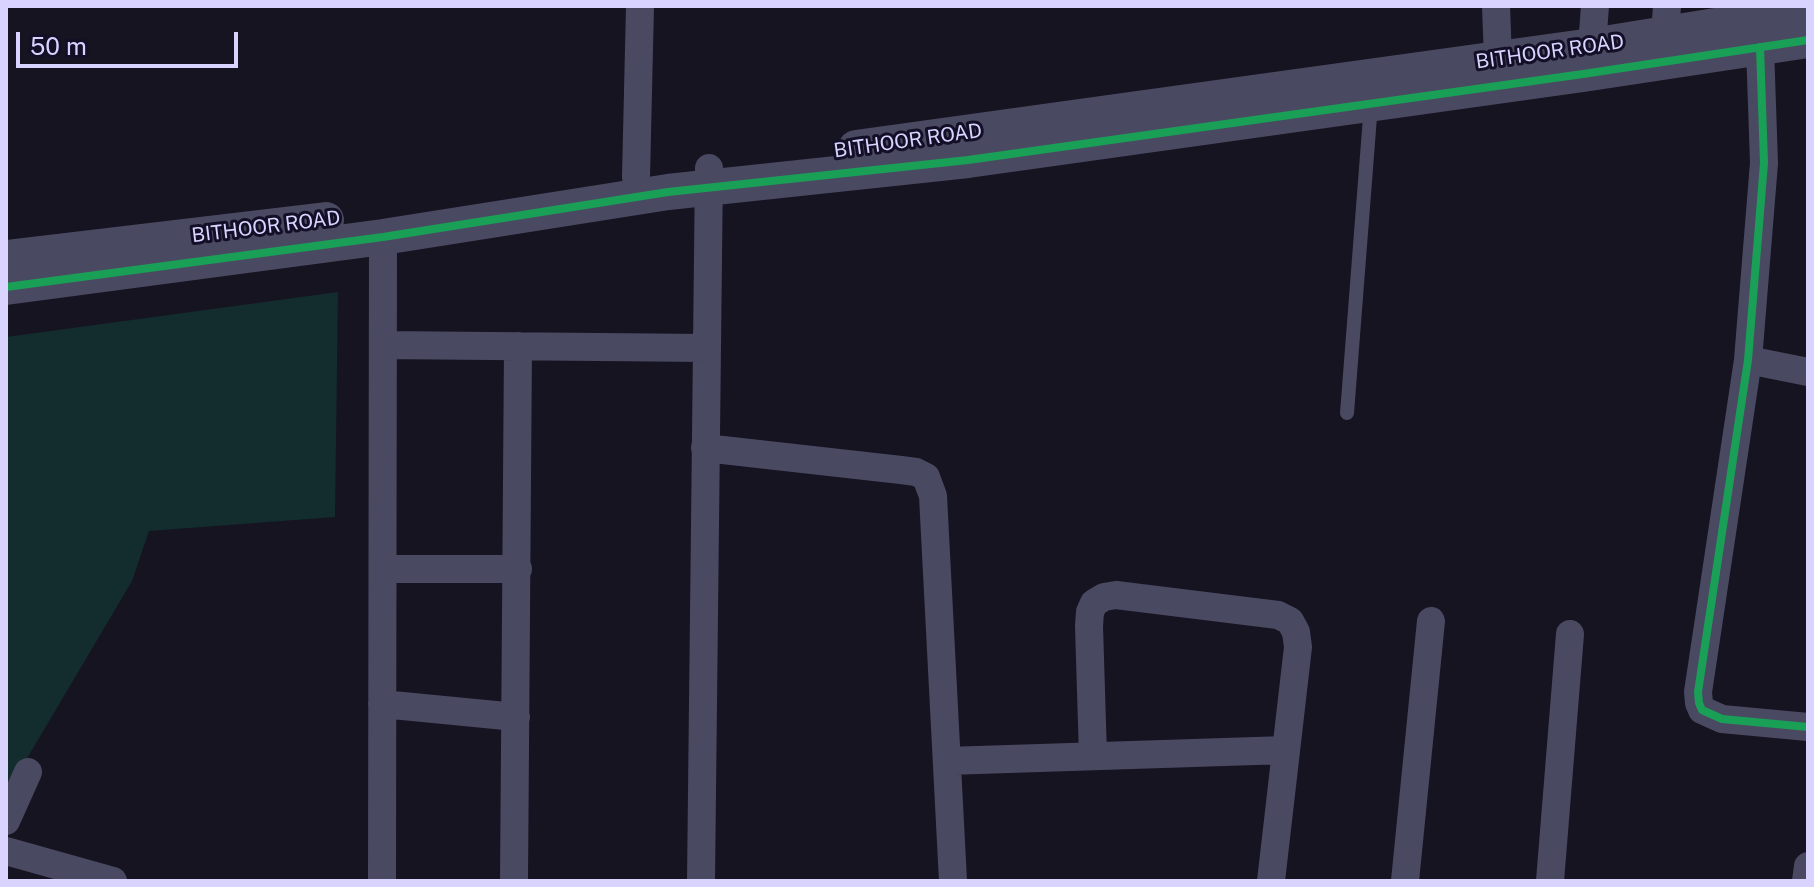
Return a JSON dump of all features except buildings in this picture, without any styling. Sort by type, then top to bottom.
[{"type":"street","points":[[636,177],[640,6]]},
{"type":"street","points":[[1496,6],[1498,59]]},
{"type":"street","points":[[1592,46],[1595,6]]},
{"type":"street","name":"BITHOOR ROAD","points":[[6,258],[393,212],[636,177],[708,178],[1592,46],[1666,20],[1808,11]]},
{"type":"street","points":[[6,287],[383,237],[708,178],[968,160],[1808,40]]},
{"type":"street","points":[[1760,47],[1764,163],[1748,360],[1698,692],[1699,703],[1711,716],[1808,727]]},
{"type":"street","points":[[701,881],[708,178]]},
{"type":"street","points":[[382,881],[383,237]]},
{"type":"street","points":[[384,345],[706,348]]},
{"type":"street","points":[[514,881],[518,346]]},
{"type":"street","points":[[1748,360],[1808,372]]},
{"type":"street","points":[[705,448],[901,470],[926,477],[933,496],[953,881]]},
{"type":"street","points":[[383,569],[518,569]]},
{"type":"street","points":[[1093,756],[1090,612],[1094,603],[1116,595],[1278,615],[1290,621],[1296,632],[1298,647],[1271,881]]},
{"type":"street","points":[[1405,881],[1431,621]]},
{"type":"street","points":[[1550,881],[1570,634]]},
{"type":"street","points":[[382,704],[516,717]]},
{"type":"street","points":[[947,761],[1286,750]]},
{"type":"street","points":[[6,821],[28,772]]},
{"type":"street","points":[[6,851],[113,881]]},
{"type":"street","points":[[1806,881],[1808,866]]},
{"type":"lane","points":[[1347,413],[1371,104]]},
{"type":"green space","points":[[338,292],[335,517],[149,531],[132,581],[6,794],[6,337]]},
{"type":"cycle path","points":[[6,287],[383,237],[668,192],[968,160],[1808,40]]},
{"type":"cycle path","points":[[1760,47],[1764,163],[1748,360],[1698,692],[1702,710],[1722,719],[1808,727]]}]
